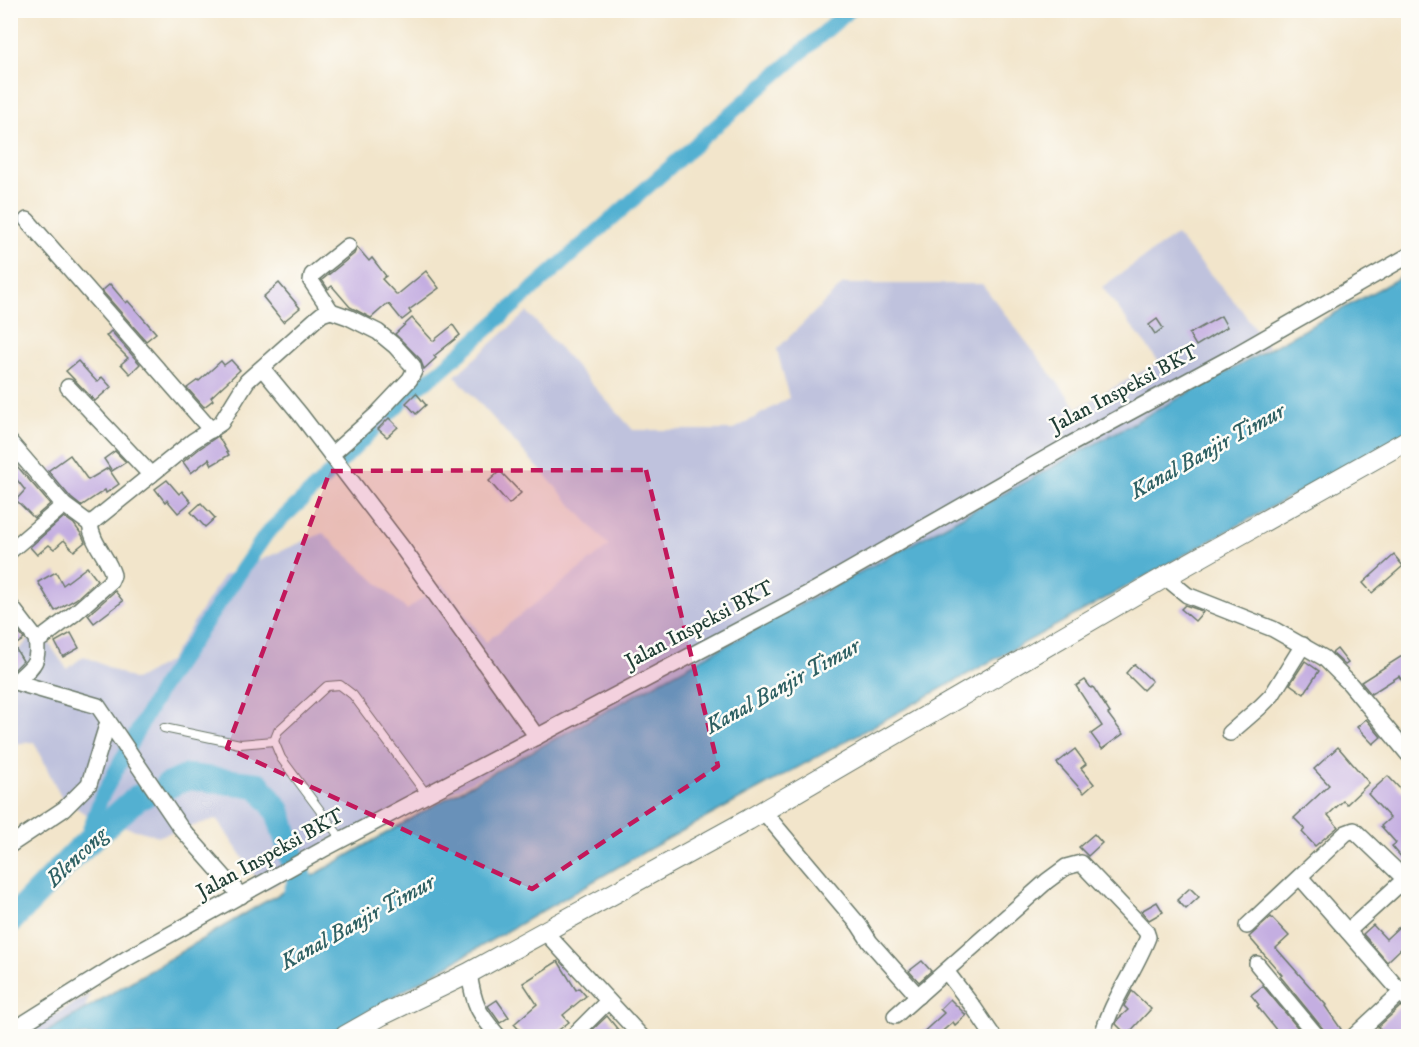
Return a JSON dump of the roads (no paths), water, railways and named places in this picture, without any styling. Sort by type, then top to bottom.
[{"type":"street","points":[[27,220],[211,430]]},
{"type":"street","points":[[333,457],[410,379],[414,370],[403,354],[378,332],[331,311],[311,281],[312,275],[348,246]]},
{"type":"street","name":"Jalan Inspeksi BKT","points":[[10,1032],[126,959],[324,849],[815,590],[1069,445],[1228,359],[1408,255]]},
{"type":"street","points":[[90,524],[193,441],[221,423],[247,381],[322,314],[331,311]]},
{"type":"street","points":[[262,368],[404,550],[537,737]]},
{"type":"street","points":[[68,387],[152,475]]},
{"type":"street","points":[[345,1036],[381,1014],[470,973],[763,811],[1165,576],[1408,440]]},
{"type":"street","points":[[10,442],[64,505],[90,524],[91,534],[111,567],[113,575],[110,582],[75,613],[42,638],[36,638]]},
{"type":"street","points":[[10,551],[64,505]]},
{"type":"street","points":[[1165,576],[1187,596],[1273,629],[1324,658],[1350,684],[1408,754]]},
{"type":"street","points":[[10,605],[36,638],[38,657],[31,667],[13,681]]},
{"type":"street","points":[[1230,733],[1272,695],[1303,645]]},
{"type":"street","points":[[13,681],[98,706],[180,828],[247,893]]},
{"type":"street","points":[[10,845],[64,809],[89,784],[108,722]]},
{"type":"street","points":[[763,811],[859,925],[870,942],[918,996]]},
{"type":"street","points":[[1247,926],[1346,833],[1354,830],[1407,880],[1348,931]]},
{"type":"street","points":[[895,1016],[1047,881],[1066,867],[1081,863],[1146,931],[1148,937],[1142,954],[1106,1022],[1102,1036]]},
{"type":"street","points":[[1300,876],[1406,993],[1354,1036]]},
{"type":"street","points":[[545,932],[641,1036]]},
{"type":"street","points":[[1257,964],[1317,1036]]},
{"type":"street","points":[[946,971],[993,1036]]},
{"type":"street","points":[[470,973],[475,1003],[480,1014],[498,1036]]},
{"type":"street","points":[[573,1036],[608,1000]]},
{"type":"lane","points":[[342,840],[281,758],[274,741],[278,731],[327,686],[340,685],[353,695],[427,795]]},
{"type":"lane","points":[[164,728],[240,744],[274,741]]},
{"type":"water","name":"Kanal Banjir Timur","points":[[1408,273],[1408,432],[644,852],[326,1036],[40,1036],[261,904],[443,800]]},
{"type":"waterway","points":[[84,845],[101,798],[161,688],[267,533],[412,391],[439,372],[850,10]]},
{"type":"waterway","name":"Blencong","points":[[167,786],[188,777],[258,785],[278,811],[300,881],[289,917]]},
{"type":"waterway","name":"Blencong","points":[[10,921],[79,850],[137,798],[144,795]]}]
